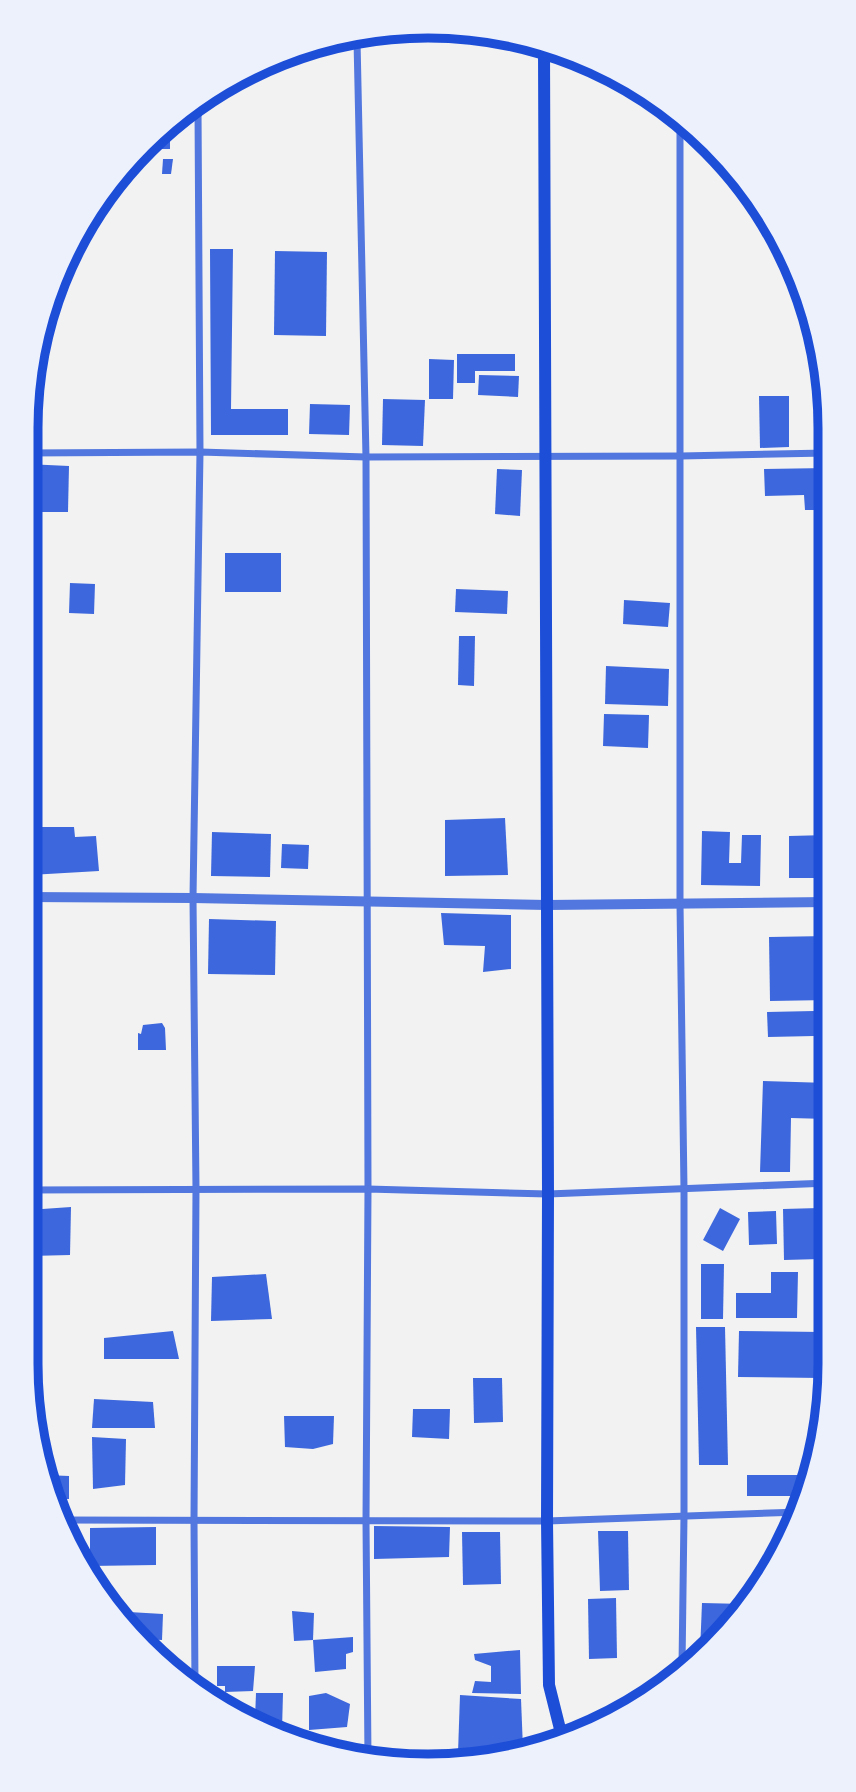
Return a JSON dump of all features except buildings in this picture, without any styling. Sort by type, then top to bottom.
[{"type":"main road","points":[[544,56],[547,1521],[549,1685],[560,1730]]},
{"type":"street","points":[[357,45],[366,457],[368,1749]]},
{"type":"street","points":[[195,1676],[196,1189],[193,898],[200,452],[198,114]]},
{"type":"street","points":[[680,131],[680,904],[684,1189],[682,1659]]},
{"type":"street","points":[[38,453],[200,452],[366,457],[818,453]]},
{"type":"street","points":[[38,897],[547,905],[818,902]]},
{"type":"street","points":[[38,1190],[368,1189],[548,1194],[818,1183]]},
{"type":"street","points":[[71,1520],[547,1521],[788,1512]]}]
